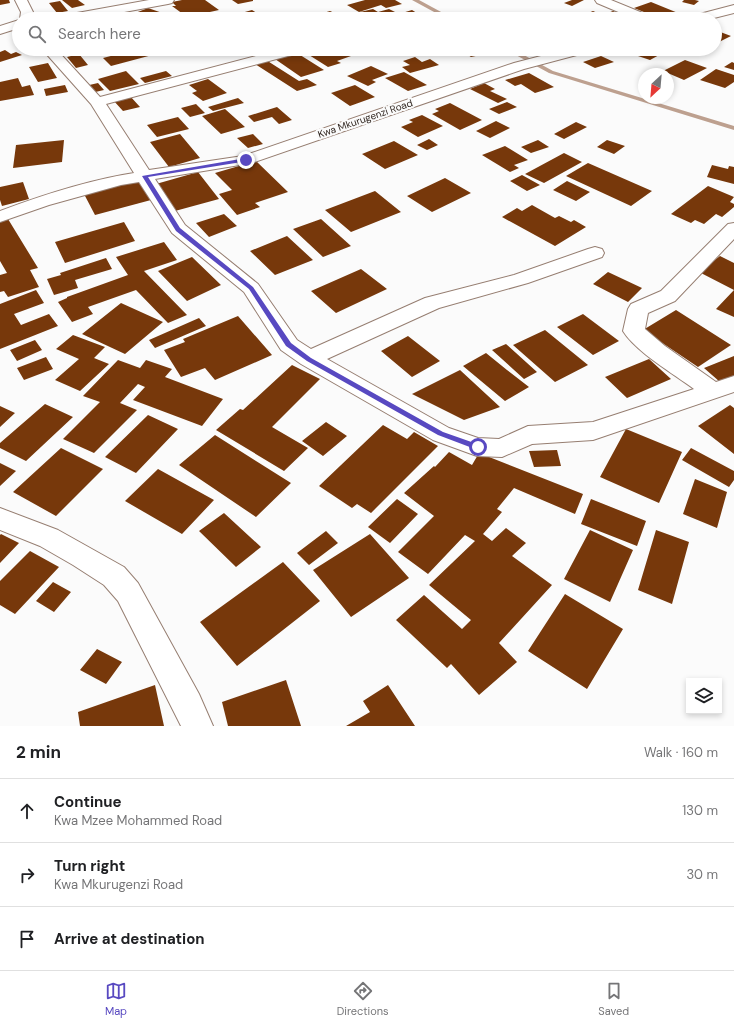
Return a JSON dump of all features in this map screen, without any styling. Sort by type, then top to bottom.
[{"type":"street","points":[[21,0],[27,12]]},
{"type":"street","points":[[104,12],[168,0]]},
{"type":"street","points":[[602,0],[630,12]]},
{"type":"street","points":[[722,12],[734,9]]},
{"type":"street","points":[[722,21],[728,24]]},
{"type":"street","points":[[0,30],[12,26]]},
{"type":"street","points":[[55,56],[97,102],[178,229],[251,288],[289,345],[309,359],[441,434],[478,447],[502,448],[528,435],[593,431],[734,384]]},
{"type":"street","points":[[97,102],[271,56]]},
{"type":"street","name":"Kwa Mkurugenzi Road","points":[[0,217],[43,201],[119,180],[246,160],[519,66],[557,56]]},
{"type":"street","points":[[713,391],[657,351],[634,331],[638,309],[668,296],[734,228]]},
{"type":"street","points":[[309,359],[432,303],[521,279],[595,253]]},
{"type":"street","points":[[0,520],[49,538],[114,576],[128,592],[188,704],[197,726]]},
{"type":"building","points":[[0,0],[9,0],[10,3],[0,5]]},
{"type":"building","points":[[62,0],[78,0],[85,5],[72,8]]},
{"type":"building","points":[[182,0],[205,0],[219,10],[210,12],[180,12],[172,6],[176,6],[172,2]]},
{"type":"building","points":[[232,0],[253,0],[253,1],[238,4]]},
{"type":"building","points":[[365,0],[395,0],[402,4],[386,8],[381,5],[359,12],[347,5]]},
{"type":"building","points":[[572,0],[584,0],[572,6],[564,3]]},
{"type":"building","points":[[684,0],[699,1],[694,5],[682,2]]},
{"type":"building","points":[[60,1],[68,11],[56,12],[49,3]]},
{"type":"building","points":[[651,2],[676,12],[644,12],[634,8]]},
{"type":"building","points":[[148,8],[160,12],[138,12]]},
{"type":"building","points":[[373,9],[378,12],[360,12]]},
{"type":"building","points":[[389,9],[395,12],[378,12]]},
{"type":"building","points":[[252,10],[255,12],[245,12]]},
{"type":"building","points":[[722,33],[731,36],[722,40]]},
{"type":"building","points":[[5,50],[12,54],[12,56],[19,56],[0,62],[0,52]]},
{"type":"building","points":[[81,56],[88,65],[76,68],[67,57]]},
{"type":"building","points":[[111,56],[148,56],[111,66],[103,58]]},
{"type":"building","points":[[286,56],[302,56],[324,70],[301,77],[275,59]]},
{"type":"building","points":[[311,56],[351,56],[337,61],[341,63],[328,67]]},
{"type":"building","points":[[601,56],[614,62],[595,68],[583,62]]},
{"type":"building","points":[[638,56],[657,56],[650,60]]},
{"type":"building","points":[[415,57],[422,62],[430,59],[439,65],[410,73],[402,67],[410,65],[403,61]]},
{"type":"building","points":[[266,60],[299,81],[307,79],[317,85],[297,91],[255,64]]},
{"type":"building","points":[[685,60],[707,68],[684,80],[674,76],[674,68],[669,68]]},
{"type":"building","points":[[732,62],[734,63],[734,70],[724,67]]},
{"type":"building","points":[[48,63],[57,78],[38,82],[29,67]]},
{"type":"building","points":[[371,66],[388,74],[372,80],[376,82],[368,86],[347,76]]},
{"type":"building","points":[[716,69],[734,75],[734,82],[725,88],[700,80]]},
{"type":"building","points":[[126,71],[139,84],[110,91],[98,79]]},
{"type":"building","points":[[166,71],[172,76],[145,83],[140,78]]},
{"type":"building","points":[[404,72],[427,85],[408,91],[385,78]]},
{"type":"building","points":[[529,73],[554,87],[535,93],[521,84],[515,86],[505,80]]},
{"type":"building","points":[[18,78],[22,87],[30,85],[34,95],[0,101],[0,82]]},
{"type":"building","points":[[208,79],[227,93],[203,101],[192,93],[197,91],[189,85]]},
{"type":"building","points":[[98,83],[104,90],[91,93],[85,86]]},
{"type":"building","points":[[484,83],[495,89],[490,91],[507,99],[498,103],[470,89]]},
{"type":"building","points":[[65,85],[68,92],[46,96],[44,89]]},
{"type":"building","points":[[355,85],[375,97],[350,106],[331,93]]},
{"type":"building","points":[[130,96],[140,107],[123,111],[113,100]]},
{"type":"building","points":[[238,98],[244,103],[213,111],[208,107]]},
{"type":"building","points":[[507,102],[517,107],[499,114],[489,109]]},
{"type":"building","points":[[450,103],[482,120],[460,130],[432,114],[439,111],[435,109]]},
{"type":"building","points":[[196,104],[205,113],[190,117],[181,108]]},
{"type":"building","points":[[277,107],[292,120],[279,124],[272,117],[254,122],[248,116]]},
{"type":"building","points":[[225,109],[245,127],[221,134],[202,116]]},
{"type":"building","points":[[422,115],[443,126],[418,137],[401,127],[413,122],[409,120]]},
{"type":"building","points":[[178,117],[189,129],[157,137],[147,125]]},
{"type":"building","points":[[496,121],[510,128],[490,138],[476,131]]},
{"type":"building","points":[[576,122],[587,127],[564,139],[554,134]]},
{"type":"building","points":[[180,134],[200,158],[169,167],[150,142]]},
{"type":"building","points":[[253,134],[263,144],[248,148],[237,138]]},
{"type":"building","points":[[429,139],[438,145],[427,150],[417,145]]},
{"type":"building","points":[[64,140],[62,162],[13,168],[16,145]]},
{"type":"building","points":[[538,140],[549,147],[531,153],[521,147]]},
{"type":"building","points":[[607,140],[625,146],[614,154],[597,147]]},
{"type":"building","points":[[394,141],[418,155],[385,169],[362,154]]},
{"type":"building","points":[[505,146],[528,160],[514,165],[519,168],[510,172],[482,155]]},
{"type":"building","points":[[564,153],[582,162],[544,183],[525,174]]},
{"type":"building","points":[[256,161],[288,192],[255,203],[260,207],[237,215],[219,194],[232,190],[215,173]]},
{"type":"building","points":[[588,163],[652,191],[631,206],[566,176]]},
{"type":"building","points":[[712,165],[728,169],[729,166],[734,167],[734,184],[707,177]]},
{"type":"building","points":[[198,172],[219,199],[175,211],[156,184]]},
{"type":"building","points":[[522,175],[540,185],[527,191],[510,181]]},
{"type":"building","points":[[445,178],[471,193],[432,212],[407,196]]},
{"type":"building","points":[[138,180],[151,200],[95,215],[84,194]]},
{"type":"building","points":[[567,181],[590,192],[576,201],[553,190]]},
{"type":"building","points":[[23,182],[29,199],[2,206],[0,200],[0,187]]},
{"type":"building","points":[[708,186],[734,197],[730,202],[734,204],[734,207],[722,217],[716,214],[704,224],[695,220],[691,223],[671,214]]},
{"type":"building","points":[[375,191],[401,212],[351,232],[325,210]]},
{"type":"building","points":[[532,205],[555,218],[559,216],[571,222],[574,220],[586,227],[555,246],[502,217],[517,208],[522,211]]},
{"type":"building","points":[[224,214],[237,226],[209,237],[196,223]]},
{"type":"building","points":[[8,219],[38,268],[30,270],[39,287],[8,297],[4,291],[0,292],[0,275],[7,273],[0,261],[0,221]]},
{"type":"building","points":[[321,219],[351,246],[323,257],[293,229]]},
{"type":"building","points":[[124,222],[135,241],[65,263],[55,242]]},
{"type":"building","points":[[287,236],[313,260],[275,275],[250,251]]},
{"type":"building","points":[[164,242],[177,260],[144,271],[187,315],[168,323],[136,290],[88,307],[93,314],[72,322],[58,302],[67,297],[128,275],[116,257]]},
{"type":"building","points":[[720,256],[734,263],[734,290],[699,272]]},
{"type":"building","points":[[192,257],[221,285],[187,301],[158,271]]},
{"type":"building","points":[[106,258],[112,269],[75,280],[78,288],[54,295],[47,279],[61,275],[60,273]]},
{"type":"building","points":[[361,269],[387,289],[336,313],[311,291]]},
{"type":"building","points":[[608,272],[642,288],[628,302],[593,284]]},
{"type":"building","points":[[36,290],[44,303],[14,314],[21,325],[49,314],[58,326],[0,349],[0,304]]},
{"type":"building","points":[[734,290],[734,317],[716,309]]},
{"type":"building","points":[[121,303],[163,322],[125,354],[82,334]]},
{"type":"building","points":[[676,310],[731,345],[698,367],[643,330]]},
{"type":"building","points":[[583,314],[619,341],[593,355],[557,327]]},
{"type":"building","points":[[238,316],[272,355],[215,380],[205,368],[181,377],[164,350],[185,342],[183,339]]},
{"type":"building","points":[[199,318],[206,326],[155,348],[149,340]]},
{"type":"building","points":[[545,330],[588,365],[555,382],[513,345]]},
{"type":"building","points":[[73,335],[105,347],[94,358],[109,364],[80,391],[55,380],[79,359],[56,349]]},
{"type":"building","points":[[408,336],[440,361],[412,377],[381,351]]},
{"type":"building","points":[[35,340],[42,350],[17,361],[10,350]]},
{"type":"building","points":[[506,344],[537,372],[524,379],[492,350]]},
{"type":"building","points":[[486,353],[529,387],[505,401],[463,366]]},
{"type":"building","points":[[734,356],[734,376],[720,382],[704,368]]},
{"type":"building","points":[[46,357],[53,369],[24,380],[17,368]]},
{"type":"building","points":[[649,359],[671,379],[627,398],[605,377]]},
{"type":"building","points":[[118,360],[140,368],[146,360],[172,369],[165,377],[223,399],[202,426],[133,400],[145,387],[138,384],[120,403],[137,410],[94,453],[63,439],[100,402],[83,396]]},
{"type":"building","points":[[292,365],[320,379],[272,427],[308,448],[284,471],[216,430],[240,409],[243,410]]},
{"type":"building","points":[[460,370],[500,407],[464,420],[412,394]]},
{"type":"building","points":[[45,404],[73,417],[26,461],[0,448],[0,443]]},
{"type":"building","points":[[730,405],[734,408],[734,454],[698,426]]},
{"type":"building","points":[[0,406],[15,413],[0,427]]},
{"type":"building","points":[[148,415],[178,429],[136,473],[105,457]]},
{"type":"building","points":[[326,422],[347,436],[323,456],[302,441]]},
{"type":"building","points":[[383,425],[407,439],[414,432],[438,446],[371,513],[357,504],[352,508],[319,486]]},
{"type":"building","points":[[626,429],[682,452],[659,503],[600,477]]},
{"type":"building","points":[[215,435],[291,483],[256,517],[179,465]]},
{"type":"building","points":[[61,448],[103,469],[56,516],[13,492]]},
{"type":"building","points":[[691,448],[734,471],[734,480],[729,487],[682,460]]},
{"type":"building","points":[[557,450],[561,466],[534,467],[529,451]]},
{"type":"building","points":[[449,452],[472,465],[479,453],[583,494],[575,514],[514,488],[497,509],[502,512],[483,534],[492,541],[506,528],[526,543],[512,556],[552,585],[499,643],[517,662],[479,695],[451,664],[447,668],[396,620],[424,595],[462,629],[471,620],[429,585],[475,541],[465,535],[428,574],[398,552],[434,516],[404,493],[434,466],[435,467]]},
{"type":"building","points":[[0,463],[16,471],[0,486]]},
{"type":"building","points":[[158,469],[214,500],[182,534],[125,501]]},
{"type":"building","points":[[695,479],[727,492],[717,528],[683,514]]},
{"type":"building","points":[[397,499],[418,514],[390,543],[368,527]]},
{"type":"building","points":[[591,499],[646,521],[637,546],[581,524]]},
{"type":"building","points":[[224,513],[261,547],[236,567],[199,531]]},
{"type":"building","points":[[590,530],[633,550],[610,602],[564,579]]},
{"type":"building","points":[[656,530],[689,542],[672,604],[638,590]]},
{"type":"building","points":[[326,531],[338,543],[309,565],[297,553]]},
{"type":"building","points":[[1,534],[19,543],[0,563],[0,535]]},
{"type":"building","points":[[370,534],[409,578],[351,617],[313,570]]},
{"type":"building","points":[[30,551],[59,567],[15,614],[0,605],[0,581]]},
{"type":"building","points":[[283,562],[320,601],[237,666],[200,622]]},
{"type":"building","points":[[53,582],[71,592],[54,612],[36,601]]},
{"type":"building","points":[[565,594],[623,629],[587,689],[528,651]]},
{"type":"building","points":[[97,649],[122,662],[106,684],[80,670]]},
{"type":"building","points":[[286,680],[301,726],[228,726],[222,702]]},
{"type":"building","points":[[155,685],[164,726],[80,726],[78,712]]},
{"type":"building","points":[[388,685],[415,726],[346,726],[370,712],[363,701]]},
{"type":"waterway","points":[[415,0],[438,12]]},
{"type":"waterway","points":[[521,56],[551,72],[734,128]]},
{"type":"route","points":[[246,160],[145,176],[178,229],[251,288],[289,345],[309,359],[441,434],[478,447]]}]
